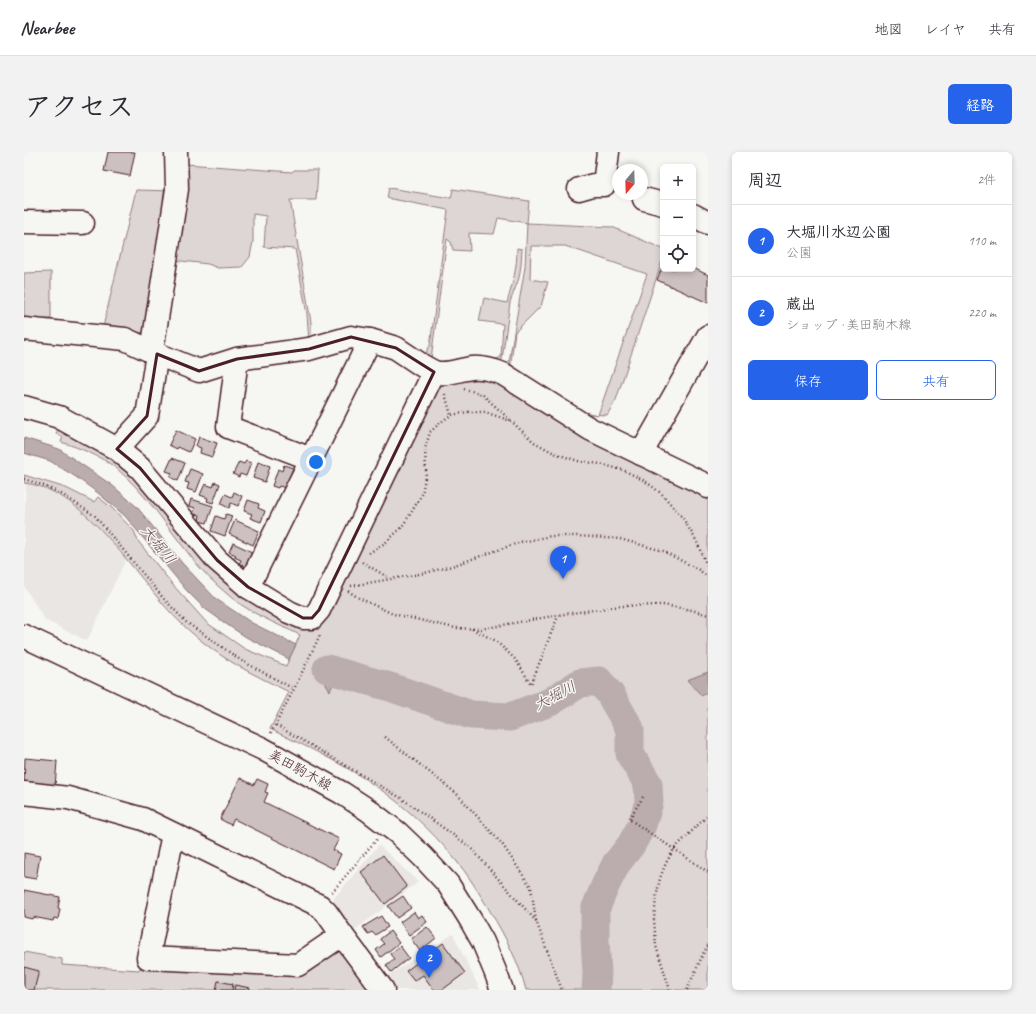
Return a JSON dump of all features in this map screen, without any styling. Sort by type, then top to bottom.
[{"type":"street","points":[[117,449],[148,416],[177,189],[176,152]]},
{"type":"street","points":[[579,189],[593,185],[604,185],[608,152]]},
{"type":"street","points":[[696,217],[708,223]]},
{"type":"street","points":[[24,222],[83,223]]},
{"type":"street","points":[[24,328],[125,339],[199,371],[237,359],[308,349],[351,337],[370,340],[396,348],[434,372],[445,373],[472,368],[488,368],[503,374],[590,429],[708,487]]},
{"type":"street","points":[[641,454],[708,336]]},
{"type":"street","points":[[248,587],[370,340]]},
{"type":"street","points":[[237,359],[228,427],[311,459]]},
{"type":"street","points":[[24,407],[59,417],[117,449],[140,468],[217,560],[248,587],[289,612],[303,618],[312,618],[319,610],[434,372]]},
{"type":"street","name":"美田駒木線","points":[[24,636],[263,749],[342,793],[368,810],[398,833],[448,884],[483,942],[502,990]]},
{"type":"street","points":[[24,793],[68,798],[143,819],[320,906],[383,990]]},
{"type":"street","points":[[173,834],[148,958],[298,965],[342,935]]},
{"type":"path","points":[[458,389],[464,389],[482,394],[534,442],[554,453],[578,462],[600,464],[623,470],[645,481],[662,494],[682,516],[696,540],[708,568]]},
{"type":"path","points":[[444,393],[448,391]]},
{"type":"path","points":[[389,579],[363,562],[369,553],[385,543],[401,528],[422,494],[426,472],[425,449],[430,432],[451,414],[485,412],[511,421]]},
{"type":"path","points":[[24,479],[45,486],[63,495],[95,516],[186,622],[242,661],[294,689]]},
{"type":"path","points":[[350,586],[425,573],[452,566],[521,542],[551,536],[620,539],[663,551],[699,570],[708,577]]},
{"type":"path","points":[[342,588],[393,614],[455,628],[481,629],[558,615],[621,606],[663,605],[692,610],[708,615]]},
{"type":"path","points":[[470,628],[496,641],[515,659],[530,684],[558,615]]},
{"type":"path","points":[[271,733],[322,631]]},
{"type":"path","points":[[276,725],[401,798],[469,846],[536,921]]},
{"type":"path","points":[[385,737],[458,794],[502,844],[531,887],[536,921],[562,990]]},
{"type":"path","points":[[643,797],[629,819],[708,872]]},
{"type":"path","points":[[670,990],[656,946],[654,919],[660,878],[674,849],[708,815]]},
{"type":"path","points":[[320,906],[378,838]]},
{"type":"path","points":[[687,990],[708,946]]},
{"type":"highlighted area","points":[[351,337],[396,348],[434,372],[319,610],[312,618],[303,618],[248,587],[217,560],[140,468],[117,449],[147,416],[157,354],[199,371],[237,359],[309,349]]},
{"type":"shaded area","points":[[186,164],[292,172],[294,170],[318,170],[316,200],[290,200],[311,322],[311,334],[314,338],[309,342],[307,314],[295,249],[264,247],[266,216],[253,214],[253,241],[250,257],[242,267],[218,268],[208,264],[173,260]]},
{"type":"shaded area","points":[[389,188],[451,198],[453,189],[529,201],[527,223],[498,218],[494,234],[469,233],[470,251],[453,250],[451,242],[447,239],[431,359],[426,358],[427,350],[430,346],[448,210],[387,198]]},
{"type":"shaded area","points":[[136,190],[172,191],[147,333],[123,331],[103,327]]},
{"type":"shaded area","points":[[527,223],[612,227],[660,248],[660,267],[616,400],[607,415],[598,415],[647,274],[565,246],[531,246],[530,279],[548,282],[541,306],[515,332],[511,364],[516,369],[574,408],[595,414],[587,414],[574,410],[510,366],[509,362],[525,267]]},
{"type":"shaded area","points":[[517,248],[522,249],[521,265],[519,278],[510,302],[502,360],[498,362],[443,366],[450,361],[457,359],[465,358],[494,360],[501,357],[503,324],[479,321],[484,298],[507,303],[513,282]]},
{"type":"shaded area","points":[[51,272],[51,319],[29,320],[24,316],[24,273]]},
{"type":"shaded area","points":[[476,377],[492,380],[705,495],[708,499],[708,990],[526,990],[520,969],[511,949],[482,897],[459,864],[426,828],[396,801],[362,777],[323,755],[270,729],[289,692],[235,664],[201,640],[182,624],[165,606],[110,540],[91,520],[70,502],[48,489],[24,483],[24,475],[66,488],[94,502],[98,497],[112,508],[134,531],[138,541],[172,584],[207,623],[245,649],[286,666],[300,635],[252,611],[234,600],[200,568],[156,511],[127,478],[116,468],[97,456],[61,442],[63,437],[56,434],[60,425],[107,452],[303,625],[318,630],[434,388],[444,382]]},
{"type":"shaded area","points":[[26,483],[44,488],[73,505],[86,515],[126,559],[87,641],[45,620],[24,586]]},
{"type":"shaded area","points":[[379,845],[418,882],[351,933],[329,904]]},
{"type":"shaded area","points":[[453,934],[480,990],[395,990],[386,977]]},
{"type":"shaded area","points":[[339,948],[376,990],[24,990],[24,952],[62,959],[62,965],[139,970],[140,968],[300,974]]},
{"type":"water","points":[[24,438],[59,449],[113,486],[137,507],[182,563],[216,599],[252,623],[296,645],[289,659],[246,637],[204,608],[187,591],[125,516],[76,477],[50,461],[24,453]]},
{"type":"water","points":[[344,660],[330,691],[321,677],[328,662]]},
{"type":"water","points":[[708,672],[708,691],[702,696],[687,680]]},
{"type":"building","points":[[108,152],[135,152],[130,176],[104,171]]},
{"type":"building","points":[[696,269],[708,275],[708,303],[657,280],[660,272],[696,272]]},
{"type":"building","points":[[176,430],[195,439],[189,452],[169,445]]},
{"type":"building","points":[[199,437],[217,443],[212,457],[200,453],[201,448],[196,446]]},
{"type":"building","points":[[172,458],[185,463],[178,481],[170,477],[172,473],[166,471]]},
{"type":"building","points":[[246,461],[251,463],[246,476],[240,474],[239,477],[233,474],[239,462],[244,464]]},
{"type":"building","points":[[258,462],[270,466],[265,482],[253,478]]},
{"type":"building","points":[[284,465],[293,468],[286,488],[272,486],[278,469],[282,471]]},
{"type":"building","points":[[190,469],[203,474],[196,492],[187,489],[189,483],[185,482]]},
{"type":"building","points":[[215,482],[220,484],[213,503],[207,501],[208,498],[200,495],[205,484],[213,487]]},
{"type":"building","points":[[234,492],[242,496],[238,506],[231,503],[229,508],[221,504],[225,494],[232,497]]},
{"type":"building","points":[[191,499],[213,506],[207,523],[199,521],[200,515],[193,514],[195,508],[189,506]]},
{"type":"building","points":[[248,500],[259,504],[258,508],[265,511],[261,522],[250,518],[252,514],[244,511]]},
{"type":"building","points":[[226,514],[232,516],[225,536],[211,531],[216,516],[224,519]]},
{"type":"building","points":[[235,520],[259,531],[253,545],[229,534]]},
{"type":"building","points":[[233,543],[252,552],[246,567],[239,564],[241,560],[234,557],[236,555],[229,552]]},
{"type":"building","points":[[25,758],[57,761],[55,787],[24,784]]},
{"type":"building","points":[[240,778],[254,785],[257,779],[268,784],[265,792],[268,793],[264,802],[339,839],[333,850],[341,854],[334,869],[234,819],[231,825],[220,819]]},
{"type":"building","points":[[24,853],[40,856],[36,879],[24,877]]},
{"type":"building","points":[[383,855],[407,887],[385,904],[361,872]]},
{"type":"building","points":[[24,890],[60,897],[58,919],[54,918],[53,921],[33,917],[32,919],[24,917]]},
{"type":"building","points":[[403,896],[411,908],[397,918],[388,906]]},
{"type":"building","points":[[414,912],[418,918],[422,915],[427,922],[409,935],[400,922]]},
{"type":"building","points":[[381,916],[388,927],[375,935],[372,932],[368,934],[363,927]]},
{"type":"building","points":[[427,927],[436,938],[420,951],[411,939]]},
{"type":"building","points":[[390,931],[399,943],[381,957],[376,950],[384,944],[380,939]]},
{"type":"building","points":[[443,943],[465,973],[442,990],[434,990],[423,975],[414,981],[406,971]]},
{"type":"building","points":[[400,946],[409,958],[391,972],[386,965],[394,959],[390,954]]},
{"type":"building","points":[[24,967],[39,971],[34,990],[24,990]]},
{"type":"building","points":[[218,981],[233,984],[232,990],[216,990]]},
{"type":"building","points":[[235,985],[250,988],[250,990],[234,990]]},
{"type":"waterway","name":"大堀川","points":[[327,669],[390,687],[471,715],[510,717],[550,702],[580,683],[599,681],[610,694],[630,729],[630,754],[648,784],[649,802],[642,825],[631,845],[616,864],[595,910],[597,973],[596,990]]},
{"type":"place","name":"大堀川水辺公園","points":[[563,579]]},
{"type":"place","name":"蔵出","points":[[429,978]]}]
